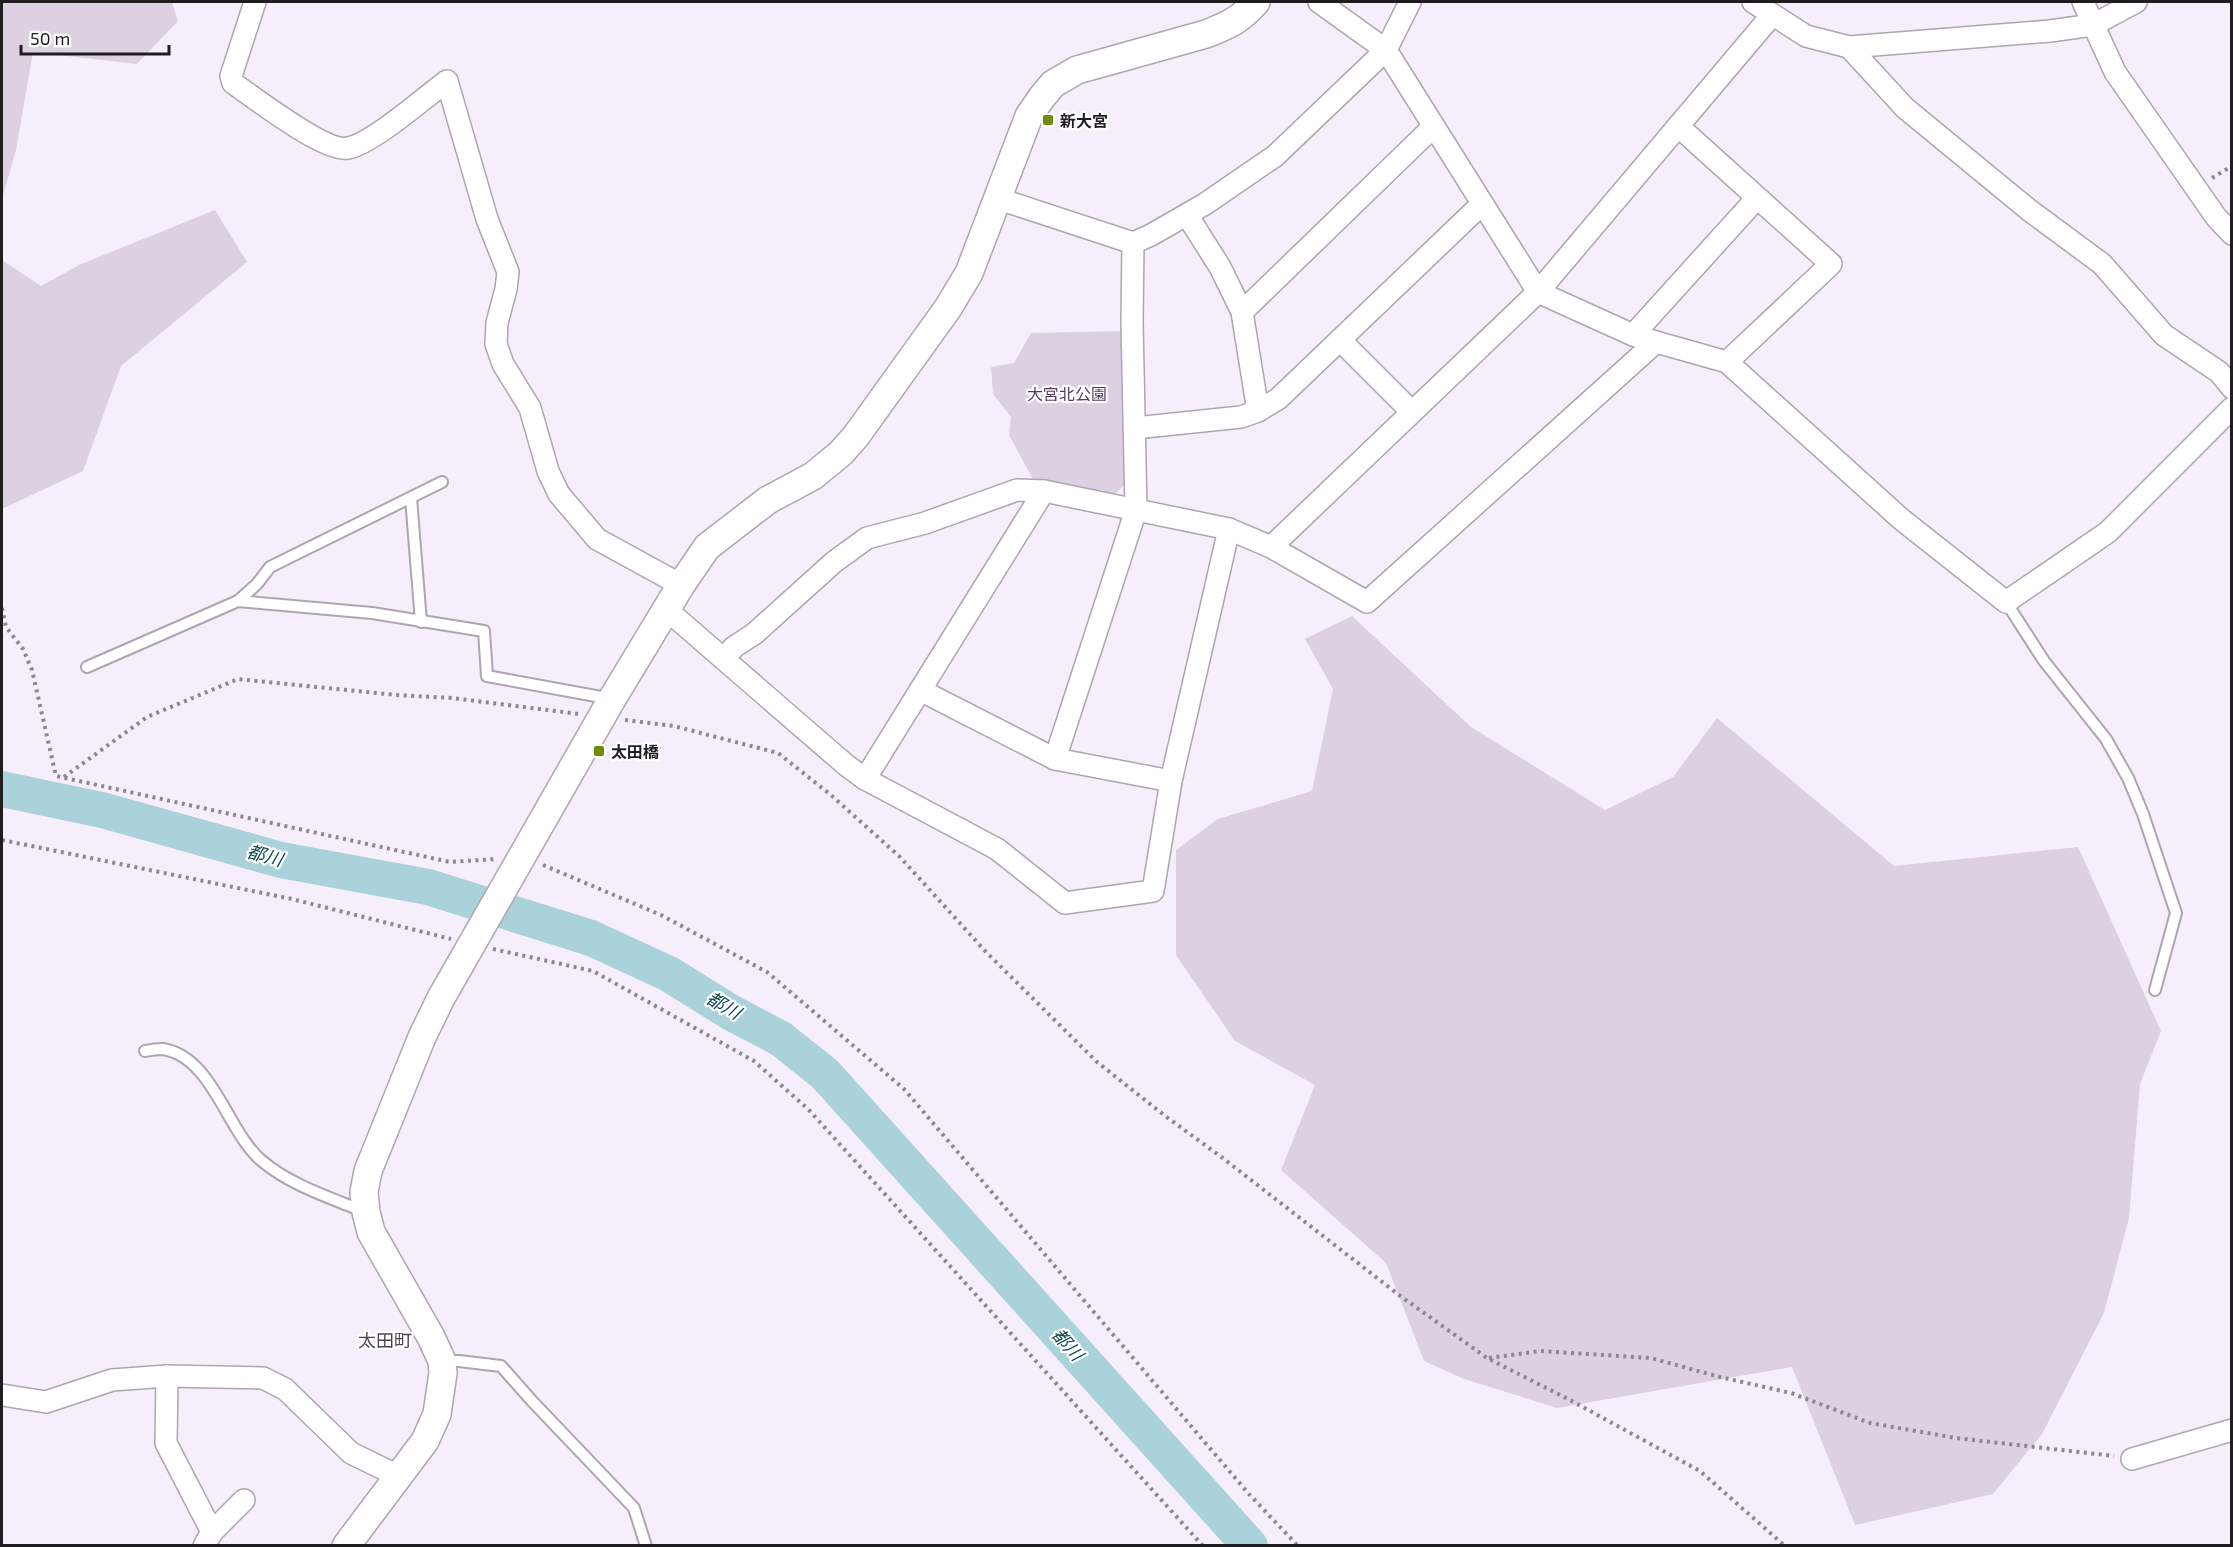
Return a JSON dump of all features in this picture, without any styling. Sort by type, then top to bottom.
[{"type":"street","points":[[255,2],[231,76],[233,83],[295,126],[334,147],[346,149],[367,141],[447,81],[484,209],[508,272],[497,323],[496,344],[503,364],[530,408],[548,471],[559,494],[597,539],[681,585]]},
{"type":"street","points":[[346,1545],[425,1441],[437,1414],[441,1392],[442,1361],[431,1337],[371,1232],[364,1192],[372,1160],[422,1037],[472,944],[608,708],[681,585],[707,547],[768,500],[813,476],[841,453],[856,436],[942,317],[969,273],[1029,116],[1053,84],[1077,70],[1214,31],[1238,20],[1256,2]]},
{"type":"street","points":[[1319,2],[1386,50],[1538,292],[1633,335],[1727,362],[1900,519],[2006,602],[2108,532],[2232,408]]},
{"type":"street","points":[[996,198],[1133,243],[1151,235],[1186,215],[1275,156],[1386,50],[1410,2]]},
{"type":"street","points":[[1753,2],[1806,36],[1849,47],[2050,32],[2093,25],[2136,2]]},
{"type":"street","points":[[2083,2],[2115,72],[2216,217],[2232,234]]},
{"type":"street","points":[[1271,547],[1538,292],[1772,15]]},
{"type":"street","points":[[1849,47],[1905,108],[2030,210],[2102,264],[2164,335],[2227,376]]},
{"type":"street","points":[[1678,126],[1831,264],[1727,362]]},
{"type":"street","points":[[1242,312],[1433,127]]},
{"type":"street","points":[[1633,335],[1757,198]]},
{"type":"street","points":[[1135,428],[1241,417],[1258,411],[1278,399],[1482,204]]},
{"type":"street","points":[[1186,215],[1220,267],[1242,312],[1258,411]]},
{"type":"street","points":[[1055,759],[1136,510],[1132,322],[1133,243]]},
{"type":"street","points":[[1340,340],[1412,412]]},
{"type":"street","points":[[724,659],[734,647],[754,634],[834,562],[867,538],[925,523],[1017,490],[1044,491],[1229,529],[1271,547],[1367,603],[1656,342]]},
{"type":"street","points":[[865,779],[1044,491]]},
{"type":"street","points":[[667,610],[865,779],[997,849],[1065,903],[1153,891],[1171,781],[1229,529]]},
{"type":"street","points":[[920,690],[1055,759],[1171,781]]},
{"type":"street","points":[[2,1395],[46,1402],[112,1380],[167,1376],[263,1378],[285,1389],[351,1453],[398,1476]]},
{"type":"street","points":[[167,1376],[166,1443],[208,1539],[244,1500]]},
{"type":"street","points":[[2132,1459],[2232,1430]]},
{"type":"lane","points":[[87,667],[238,601],[257,584],[270,567],[442,482]]},
{"type":"lane","points":[[411,498],[422,622]]},
{"type":"lane","points":[[238,601],[372,613],[484,631],[487,676],[608,708]]},
{"type":"lane","points":[[2006,602],[2044,661],[2106,739],[2128,778],[2144,814],[2176,913],[2155,990]]},
{"type":"lane","points":[[145,1051],[162,1049],[181,1055],[195,1067],[215,1092],[239,1134],[261,1160],[282,1175],[366,1212]]},
{"type":"lane","points":[[442,1361],[501,1366],[634,1508],[646,1545]]},
{"type":"path","points":[[2,608],[6,627],[23,649],[32,670],[56,776],[450,862],[523,857],[661,915],[767,972],[904,1089],[1248,1493],[1298,1545]]},
{"type":"path","points":[[64,777],[147,717],[238,679],[396,695],[608,708],[778,753],[831,795],[899,856],[986,952],[1097,1062],[1164,1115],[1399,1295],[1487,1358],[1570,1400],[1700,1472],[1785,1545]]},
{"type":"path","points":[[2,840],[292,899],[472,944],[593,971],[754,1061],[808,1109],[1203,1545]]},
{"type":"path","points":[[1487,1358],[1540,1351],[1651,1358],[1791,1393],[1870,1423],[1956,1438],[2132,1459]]},
{"type":"green space","points":[[2,2],[172,2],[178,21],[137,64],[33,52],[16,150],[2,199]]},
{"type":"green space","points":[[215,210],[247,262],[121,366],[83,471],[2,509],[2,260],[41,286],[79,265]]},
{"type":"green space","name":"大宮北公園","points":[[1125,331],[1128,481],[1115,494],[1034,481],[1009,435],[1011,417],[993,394],[991,367],[1014,363],[1031,333]]},
{"type":"green space","points":[[1352,616],[1471,727],[1605,810],[1673,777],[1717,718],[1894,866],[2078,847],[2161,1031],[2140,1084],[2129,1218],[2104,1313],[2042,1434],[1993,1494],[1855,1525],[1792,1367],[1557,1408],[1464,1379],[1424,1361],[1386,1263],[1281,1170],[1315,1085],[1235,1041],[1176,955],[1176,850],[1218,819],[1312,791],[1333,689],[1305,639]]},
{"type":"waterway","name":"都川","points":[[2,789],[102,810],[281,860],[428,887],[591,938],[669,974],[730,1012],[781,1039],[825,1074],[1250,1546]]},
{"type":"place","name":"新大宮","points":[[1048,120]]},
{"type":"place","name":"太田橋","points":[[599,751]]},
{"type":"district","name":"太田町","points":[[385,1340]]}]
